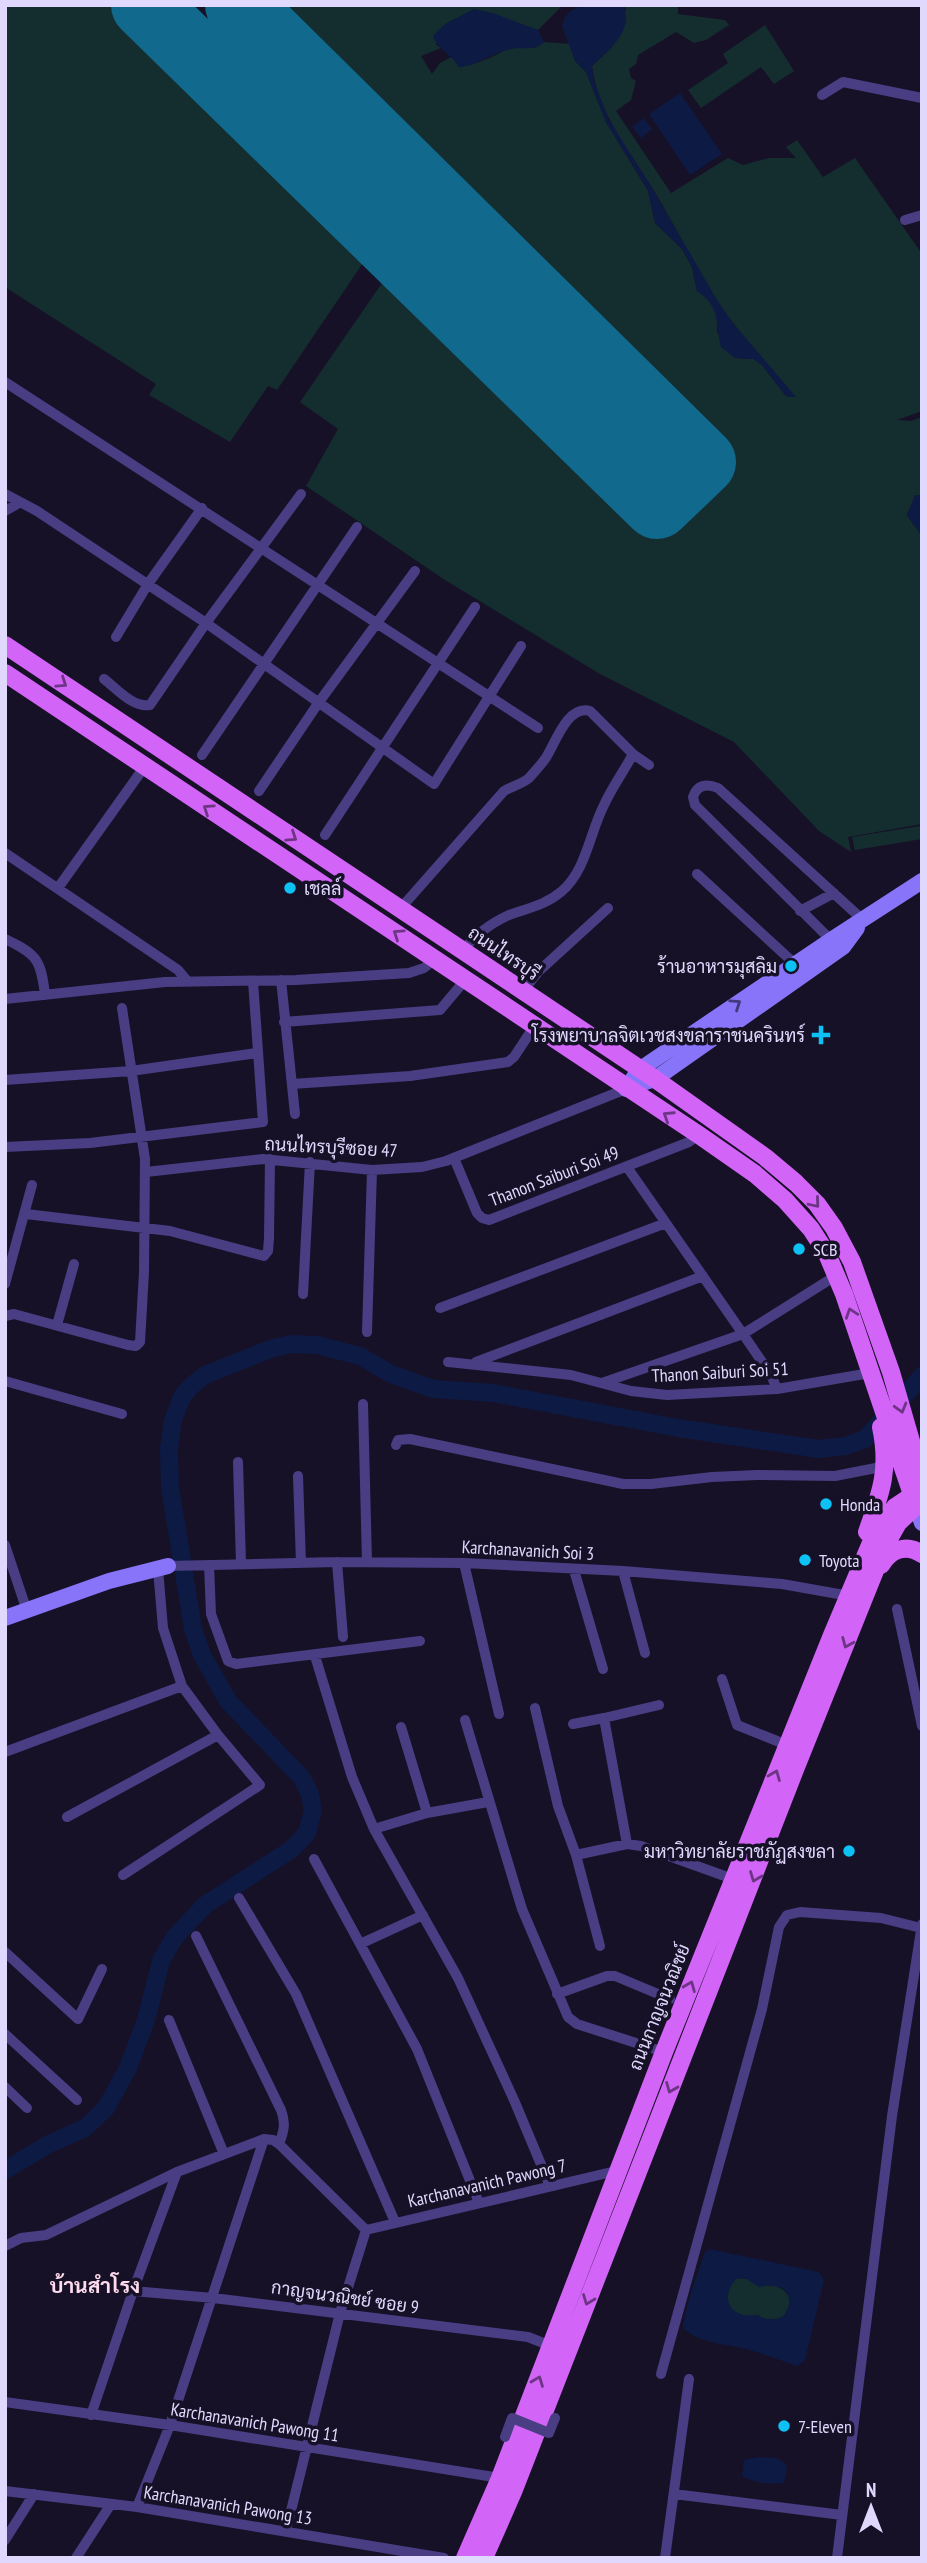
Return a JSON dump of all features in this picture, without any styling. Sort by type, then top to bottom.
[{"type":"main road","name":"ถนนไทรบุรี","points":[[5,646],[655,1079],[765,1157],[796,1183],[817,1204],[834,1228],[852,1262],[891,1372],[906,1447]]},
{"type":"main road","points":[[5,674],[699,1135],[755,1174],[785,1200],[811,1229],[837,1275],[870,1376],[906,1447],[919,1495]]},
{"type":"main road","points":[[626,1089],[639,1070],[922,881]]},
{"type":"main road","points":[[626,1089],[655,1079],[843,947],[863,920]]},
{"type":"main road","points":[[832,1635],[878,1501],[886,1466],[906,1447]]},
{"type":"main road","name":"ถนนกาญจนวณิชย์","points":[[465,2558],[560,2349],[886,1546],[898,1523],[919,1495]]},
{"type":"main road","name":"ถนนกาญจนวณิชย์","points":[[484,2558],[513,2492],[616,2171],[832,1635],[873,1538],[895,1507],[919,1495]]},
{"type":"main road","points":[[873,1579],[893,1551],[911,1548],[922,1554]]},
{"type":"main road","points":[[5,1618],[108,1581],[163,1567]]},
{"type":"street","points":[[822,94],[843,82],[922,98]]},
{"type":"street","points":[[905,220],[922,215]]},
{"type":"street","points":[[5,382],[538,728]]},
{"type":"street","points":[[5,494],[37,511],[206,622],[434,783],[521,646]]},
{"type":"street","points":[[104,679],[135,703],[150,705],[206,622],[301,494]]},
{"type":"street","points":[[5,511],[19,503]]},
{"type":"street","points":[[116,637],[148,584],[202,508]]},
{"type":"street","points":[[202,755],[357,527]]},
{"type":"street","points":[[258,791],[415,570]]},
{"type":"street","points":[[325,835],[475,607]]},
{"type":"street","points":[[400,909],[504,790],[528,779],[574,714],[584,709],[590,711],[633,754],[649,765]]},
{"type":"street","points":[[462,951],[479,932],[492,923],[540,906],[568,886],[604,804],[633,754]]},
{"type":"street","points":[[58,888],[145,766]]},
{"type":"street","points":[[831,940],[695,805],[693,797],[699,787],[704,785],[718,788],[863,920]]},
{"type":"street","points":[[5,853],[178,970],[188,982]]},
{"type":"street","points":[[697,874],[795,964]]},
{"type":"street","points":[[800,911],[834,893]]},
{"type":"street","points":[[523,991],[539,971],[608,908]]},
{"type":"street","points":[[5,939],[37,958],[43,974],[45,995]]},
{"type":"street","points":[[5,999],[151,983],[409,973],[425,968],[435,959]]},
{"type":"street","points":[[284,1022],[440,1010],[466,979]]},
{"type":"street","points":[[281,980],[295,1114]]},
{"type":"street","points":[[5,1147],[90,1143],[263,1122],[253,981]]},
{"type":"street","points":[[5,1316],[14,1314],[128,1345],[136,1346],[139,1342],[146,1172],[144,1137],[122,1008]]},
{"type":"street","points":[[292,1084],[410,1076],[508,1062],[535,1025]]},
{"type":"street","points":[[5,1080],[131,1071],[257,1053]]},
{"type":"street","name":"ถนนไทรบุรีซอย 47","points":[[146,1172],[271,1158],[372,1170],[422,1167],[454,1158],[626,1089]]},
{"type":"street","name":"Thanon Saiburi Soi 49","points":[[454,1158],[477,1213],[489,1220],[689,1142],[699,1135]]},
{"type":"street","points":[[26,1214],[145,1227],[267,1255],[270,1238],[271,1158]]},
{"type":"street","points":[[303,1294],[310,1162]]},
{"type":"street","points":[[627,1167],[771,1375],[777,1389]]},
{"type":"street","points":[[367,1332],[372,1170]]},
{"type":"street","points":[[5,1284],[32,1185]]},
{"type":"street","points":[[440,1308],[666,1223]]},
{"type":"street","points":[[57,1325],[74,1264]]},
{"type":"street","points":[[602,1383],[743,1334],[837,1275]]},
{"type":"street","points":[[473,1363],[703,1276]]},
{"type":"street","name":"Thanon Saiburi Soi 51","points":[[448,1362],[571,1375],[631,1391],[667,1395],[777,1389],[870,1376]]},
{"type":"street","points":[[5,1381],[122,1415]]},
{"type":"street","points":[[363,1405],[367,1562]]},
{"type":"street","points":[[396,1445],[398,1440],[410,1439],[623,1484],[757,1475],[835,1476],[886,1466]]},
{"type":"street","points":[[238,1462],[241,1563]]},
{"type":"street","points":[[298,1476],[301,1563]]},
{"type":"street","points":[[5,1545],[27,1611]]},
{"type":"street","points":[[337,1562],[343,1637]]},
{"type":"street","name":"Karchanavanich Soi 3","points":[[163,1567],[241,1563],[464,1563],[782,1584],[844,1595]]},
{"type":"street","points":[[464,1563],[499,1714]]},
{"type":"street","points":[[209,1565],[211,1614],[228,1661],[236,1664],[419,1641]]},
{"type":"street","points":[[123,1875],[260,1785],[182,1686],[163,1628],[163,1567]]},
{"type":"street","points":[[574,1570],[603,1670]]},
{"type":"street","points":[[623,1572],[645,1653]]},
{"type":"street","points":[[897,1609],[922,1726]]},
{"type":"street","points":[[315,1656],[352,1777],[374,1829],[458,1978],[550,2186]]},
{"type":"street","points":[[722,1679],[737,1725],[787,1745]]},
{"type":"street","points":[[5,1752],[182,1686]]},
{"type":"street","points":[[573,1724],[659,1704]]},
{"type":"street","points":[[535,1707],[558,1806],[576,1855],[600,1946]]},
{"type":"street","points":[[604,1718],[627,1844]]},
{"type":"street","points":[[465,1720],[522,1909],[568,2017],[577,2024],[664,2052]]},
{"type":"street","points":[[401,1727],[427,1813]]},
{"type":"street","points":[[67,1817],[218,1735]]},
{"type":"street","points":[[374,1829],[427,1813],[488,1802]]},
{"type":"street","points":[[576,1855],[627,1844],[641,1846],[733,1878]]},
{"type":"street","points":[[314,1859],[416,2049],[479,2203]]},
{"type":"street","points":[[239,1898],[296,1994],[395,2222]]},
{"type":"street","points":[[661,2374],[762,2010],[779,1927],[787,1915],[800,1912],[881,1918],[921,1926],[892,2116],[837,2558]]},
{"type":"street","points":[[360,1944],[423,1915]]},
{"type":"street","points":[[196,1936],[281,2110],[284,2130],[279,2144]]},
{"type":"street","points":[[5,1952],[78,2019],[102,1969]]},
{"type":"street","points":[[557,1994],[607,1976],[615,1976],[623,1977],[670,1999]]},
{"type":"street","points":[[169,2020],[224,2154]]},
{"type":"street","points":[[5,2034],[78,2100]]},
{"type":"street","points":[[5,2087],[27,2108]]},
{"type":"street","points":[[137,2507],[170,2425],[264,2139]]},
{"type":"street","points":[[5,2246],[21,2238],[46,2235],[177,2172],[264,2139],[279,2144],[366,2230],[340,2313],[286,2531]]},
{"type":"street","name":"Karchanavanich Pawong 7","points":[[366,2230],[616,2171]]},
{"type":"street","points":[[91,2415],[177,2172]]},
{"type":"street","name":"กาญจนวณิชย์ ซอย 9","points":[[133,2291],[213,2298],[528,2337],[560,2349]]},
{"type":"street","points":[[665,2558],[689,2379]]},
{"type":"street","name":"Karchanavanich Pawong 11","points":[[5,2402],[170,2425],[500,2479]]},
{"type":"street","points":[[505,2437],[512,2418],[549,2434],[555,2417]]},
{"type":"street","name":"Karchanavanich Pawong 13","points":[[5,2491],[137,2507],[444,2558]]},
{"type":"street","points":[[5,2540],[34,2494]]},
{"type":"street","points":[[674,2494],[842,2515]]},
{"type":"street","points":[[76,2558],[111,2504]]},
{"type":"green space","points":[[5,5],[131,5],[370,241],[371,251],[277,390],[268,386],[230,442],[149,395],[156,384],[5,287]]},
{"type":"green space","points":[[248,5],[563,5],[538,30],[522,25],[435,44],[441,48],[421,56],[432,74],[440,63],[453,56],[459,67],[512,48],[532,48],[544,42],[570,44],[575,61],[586,72],[606,122],[648,191],[655,223],[682,249],[692,267],[697,291],[710,299],[717,314],[717,332],[735,358],[754,359],[762,365],[786,396],[795,397],[721,307],[616,130],[601,100],[592,66],[612,47],[626,9],[623,5],[678,5],[678,14],[725,20],[729,25],[706,40],[694,43],[676,32],[638,55],[636,64],[629,69],[631,78],[636,81],[631,100],[616,111],[671,193],[728,158],[743,165],[769,158],[796,158],[786,147],[797,140],[823,177],[855,158],[922,254],[922,411],[897,420],[911,421],[922,417],[922,495],[915,496],[907,515],[922,536],[922,824],[848,837],[851,852],[819,831],[734,742],[600,674],[445,580],[306,486],[338,429],[300,402],[391,270],[397,266],[655,515],[712,462]]},
{"type":"green space","points":[[765,25],[794,71],[774,84],[761,67],[701,108],[688,90],[728,63],[723,54]]},
{"type":"green space","points":[[920,826],[922,839],[855,850],[852,837]]},
{"type":"green space","points":[[736,2278],[779,2287],[788,2295],[788,2307],[784,2316],[767,2319],[734,2311],[728,2300],[728,2293]]},
{"type":"water","points":[[582,5],[623,5],[626,14],[623,32],[592,66],[594,81],[609,120],[717,300],[733,323],[796,397],[786,396],[762,365],[754,359],[735,358],[721,347],[714,309],[697,291],[692,267],[682,249],[655,223],[648,190],[606,122],[586,72],[575,61],[562,26],[569,12]]},
{"type":"water","points":[[474,9],[493,13],[538,30],[544,42],[531,48],[507,50],[459,67],[433,36],[445,24]]},
{"type":"water","points":[[680,93],[722,154],[690,175],[649,114]]},
{"type":"water","points":[[644,118],[652,129],[641,138],[632,127]]},
{"type":"water","points":[[915,495],[922,495],[922,536],[907,516]]},
{"type":"water","points":[[709,2249],[819,2272],[824,2280],[805,2360],[798,2366],[747,2349],[698,2338],[683,2328],[689,2299],[705,2252]],"holes":[[[745,2278],[759,2287],[774,2286],[785,2291],[790,2301],[784,2316],[767,2319],[735,2311],[730,2306],[728,2294],[736,2279]]]},
{"type":"water","points":[[776,2458],[785,2463],[787,2468],[784,2482],[763,2483],[742,2476],[744,2460]]},
{"type":"waterway","points":[[5,2170],[49,2144],[85,2128],[106,2108],[128,2068],[146,2020],[161,1961],[174,1938],[205,1905],[292,1849],[307,1833],[313,1811],[310,1794],[302,1778],[228,1701],[202,1655],[193,1629],[170,1487],[169,1448],[173,1420],[182,1397],[191,1386],[205,1375],[273,1348],[292,1344],[317,1345],[360,1356],[391,1374],[433,1389],[493,1393],[678,1428],[819,1449],[846,1446],[865,1439],[922,1376]]},
{"type":"runway","points":[[145,5],[657,505],[702,462],[239,5]]},
{"type":"place","name":"เชลล์","points":[[290,888]]},
{"type":"place","name":"ร้านอาหารมุสลิม","points":[[791,966]]},
{"type":"place","name":"โรงพยาบาลจิตเวชสงขลาราชนครินทร์","points":[[821,1035]]},
{"type":"place","name":"SCB","points":[[799,1249]]},
{"type":"place","name":"Honda","points":[[826,1504]]},
{"type":"place","name":"Toyota","points":[[805,1560]]},
{"type":"place","name":"มหาวิทยาลัยราชภัฏสงขลา","points":[[849,1851]]},
{"type":"place","name":"7-Eleven","points":[[784,2426]]},
{"type":"district","name":"บ้านสำโรง","points":[[95,2285]]}]
